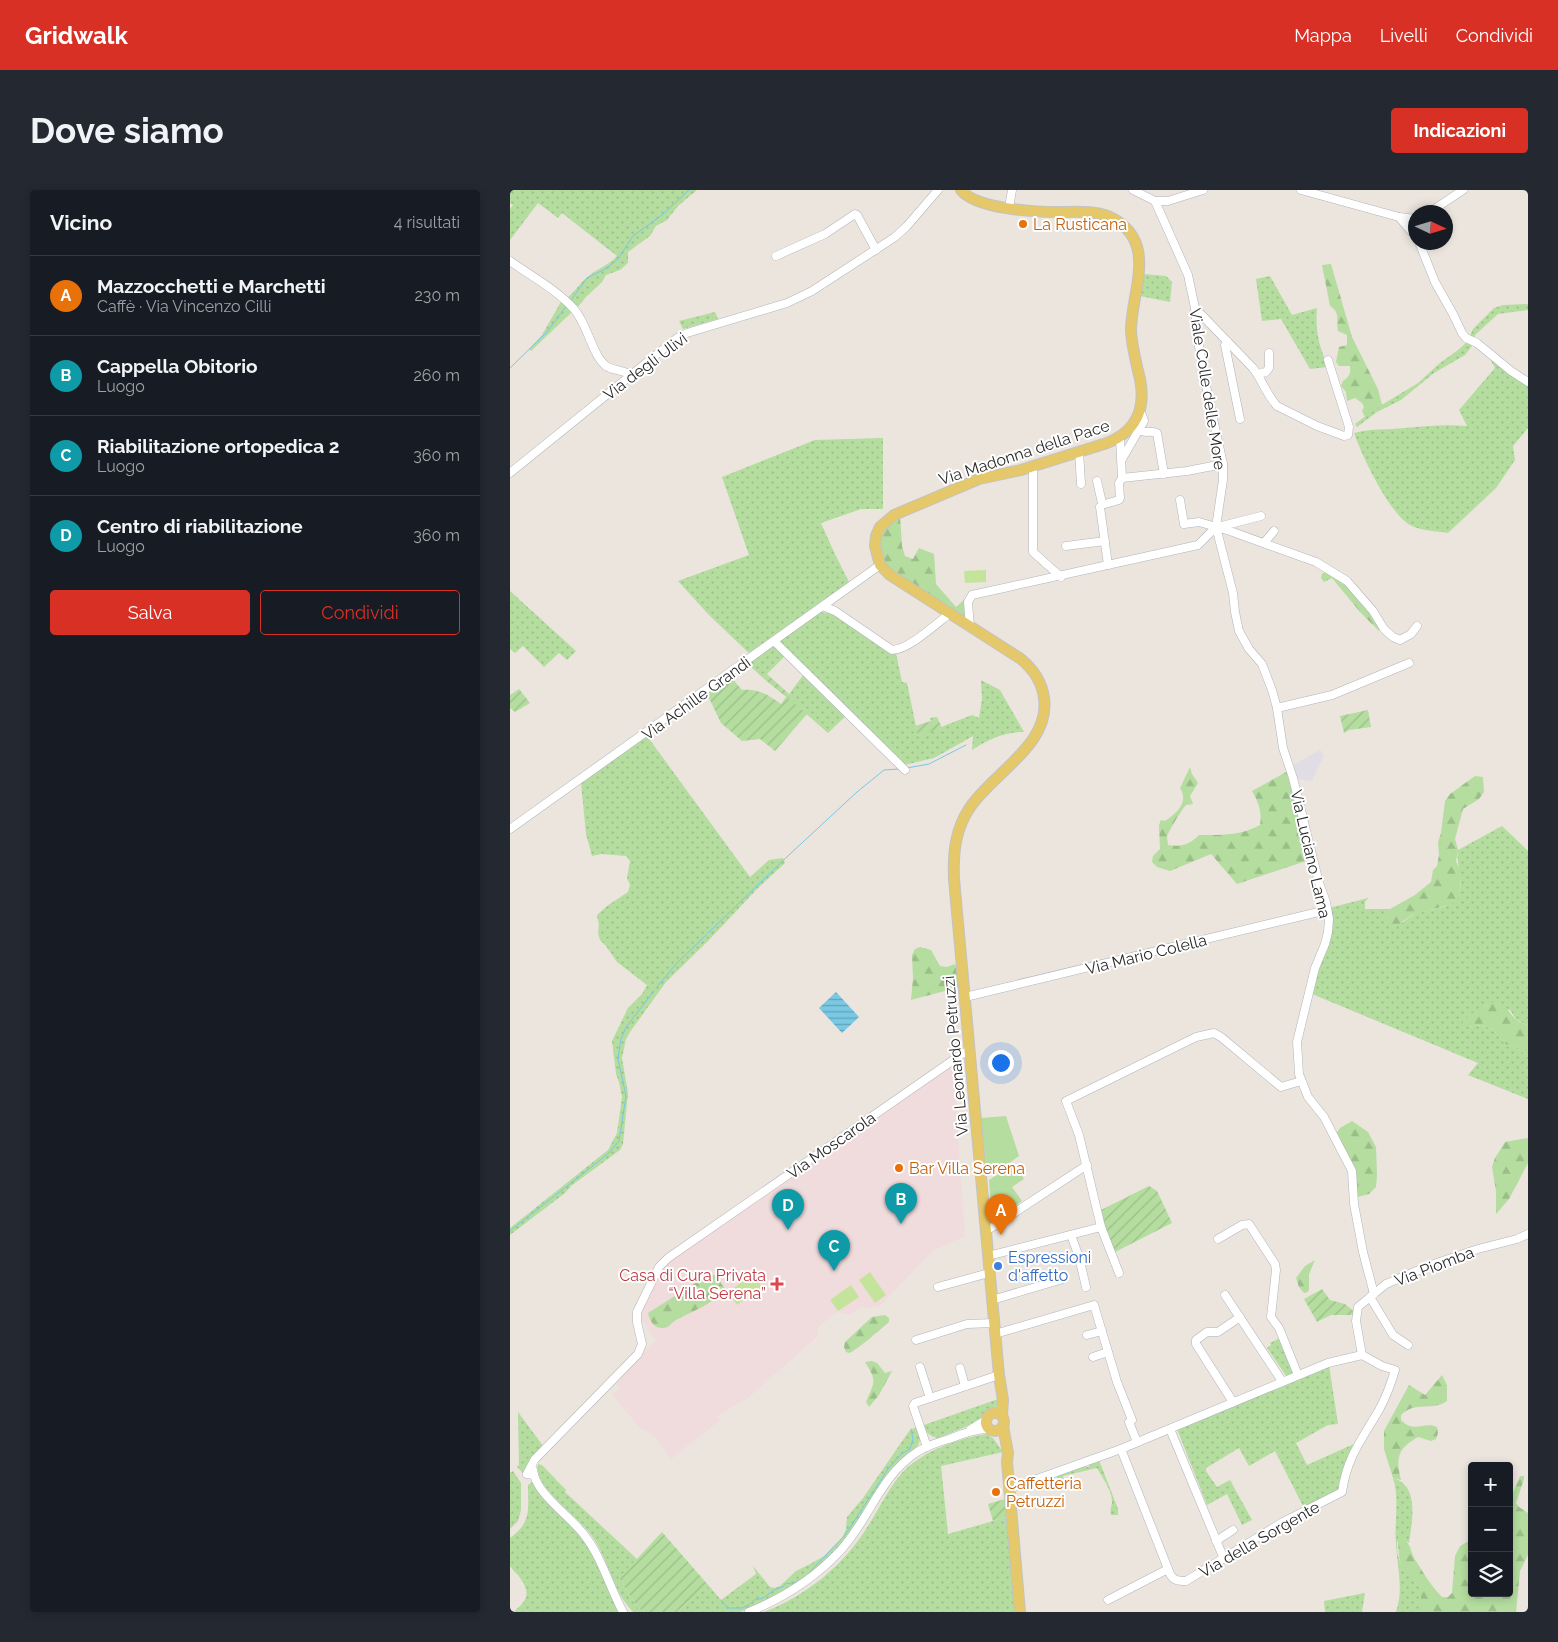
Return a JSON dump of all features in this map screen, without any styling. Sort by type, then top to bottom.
[{"type":"main road","points":[[961,190],[974,201],[1009,208],[1103,214],[1121,224],[1133,237],[1140,258],[1131,331],[1142,391],[1139,414]]},
{"type":"main road","name":"Via Madonna della Pace","points":[[880,565],[875,552],[875,541],[880,527],[889,518],[979,479],[1033,466],[1120,438],[1131,427],[1139,414]]},
{"type":"main road","points":[[880,565],[890,575],[970,627]]},
{"type":"main road","name":"Via Leonardo Petruzzi","points":[[970,627],[1030,667],[1043,690],[1044,712],[1040,728],[1031,742],[978,796],[968,810],[960,825],[955,848],[954,867],[1000,1380],[998,1414]]},
{"type":"main road","points":[[993,1427],[1004,1421],[998,1414],[988,1416],[993,1427],[1008,1453],[1009,1489],[1020,1612]]},
{"type":"street","name":"Via degli Ulivi","points":[[510,473],[682,335],[787,303],[812,291],[876,250],[907,226],[938,190]]},
{"type":"street","points":[[1009,208],[1012,190]]},
{"type":"street","points":[[1133,190],[1155,201],[1168,201],[1203,190]]},
{"type":"street","points":[[1301,190],[1408,218]]},
{"type":"street","points":[[1440,205],[1463,190]]},
{"type":"street","name":"Viale Colle delle More","points":[[1155,201],[1188,275],[1195,308],[1200,350],[1223,464],[1223,480],[1216,527]]},
{"type":"street","points":[[776,256],[825,234],[856,214],[876,250]]},
{"type":"street","points":[[1399,217],[1408,228]]},
{"type":"street","points":[[1421,250],[1435,282],[1462,334],[1528,382]]},
{"type":"street","points":[[510,260],[575,310],[583,321],[598,357],[605,365],[631,375]]},
{"type":"street","points":[[1195,308],[1258,374],[1277,406],[1317,426],[1344,436],[1348,435],[1349,427],[1328,360]]},
{"type":"street","points":[[1227,341],[1226,345],[1240,418]]},
{"type":"street","points":[[1258,374],[1266,372],[1269,368],[1269,353]]},
{"type":"street","points":[[1122,460],[1144,418],[1139,414]]},
{"type":"street","points":[[1139,430],[1145,433],[1157,433],[1164,474]]},
{"type":"street","points":[[1098,480],[1100,500],[1105,504],[1119,500],[1118,483],[1122,478],[1120,438]]},
{"type":"street","points":[[1079,451],[1081,484]]},
{"type":"street","points":[[1122,478],[1164,474],[1223,464]]},
{"type":"street","points":[[1033,466],[1033,552],[1060,577]]},
{"type":"street","points":[[1180,500],[1184,524],[1199,522],[1264,543],[1316,562],[1346,581],[1373,611],[1384,629],[1393,637],[1400,640],[1411,634],[1417,626]]},
{"type":"street","points":[[1100,507],[1108,565]]},
{"type":"street","points":[[970,627],[968,602],[972,595],[1198,545],[1216,527],[1261,516]]},
{"type":"street","name":"Via Luciano Lama","points":[[1216,527],[1233,593],[1239,631],[1249,649],[1262,664],[1277,708],[1284,748],[1329,919],[1325,944],[1316,968],[1297,1042],[1301,1081],[1308,1097],[1324,1117],[1352,1171],[1354,1204],[1372,1296],[1393,1335],[1408,1345]]},
{"type":"street","points":[[1264,543],[1274,531]]},
{"type":"street","points":[[1066,546],[1105,542]]},
{"type":"street","name":"Via Achille Grandi","points":[[510,829],[880,565]]},
{"type":"street","points":[[823,606],[835,611],[892,650],[896,650],[914,641],[949,614]]},
{"type":"street","points":[[774,641],[905,770]]},
{"type":"street","points":[[1277,708],[1332,695],[1409,664]]},
{"type":"street","name":"Via Mario Colella","points":[[965,997],[1327,910]]},
{"type":"street","points":[[1119,1273],[1101,1227],[1079,1135],[1066,1101],[1196,1037],[1214,1033],[1281,1087],[1301,1081]]},
{"type":"street","name":"Via Moscarola","points":[[617,1600],[591,1543],[580,1529],[546,1495],[532,1477],[535,1459],[638,1354],[642,1344],[636,1312],[659,1267],[668,1258],[970,1050]]},
{"type":"street","points":[[986,1229],[991,1228],[1086,1165]]},
{"type":"street","points":[[1218,1239],[1242,1225],[1249,1224],[1275,1264],[1271,1317],[1279,1328],[1298,1375]]},
{"type":"street","points":[[988,1256],[1101,1227]]},
{"type":"street","name":"Via Piomba","points":[[1362,1355],[1356,1321],[1358,1306],[1386,1284],[1431,1265],[1528,1234]]},
{"type":"street","points":[[1071,1235],[1086,1288]]},
{"type":"street","points":[[938,1286],[989,1273]]},
{"type":"street","points":[[992,1300],[1063,1279]]},
{"type":"street","points":[[1225,1295],[1282,1381]]},
{"type":"street","points":[[916,1340],[967,1324],[994,1329],[1094,1305],[1117,1382],[1132,1420],[1129,1422],[1137,1442]]},
{"type":"street","points":[[1233,1402],[1196,1344],[1196,1340],[1208,1332],[1218,1332],[1240,1318]]},
{"type":"street","points":[[1086,1335],[1102,1331]]},
{"type":"street","points":[[1093,1357],[1108,1352]]},
{"type":"street","points":[[1009,1489],[1121,1449],[1328,1363],[1362,1355]]},
{"type":"street","name":"Via della Sorgente","points":[[1168,1569],[1173,1579],[1180,1582],[1186,1581],[1283,1522],[1342,1492],[1345,1476],[1354,1451],[1379,1410],[1395,1370],[1382,1366],[1362,1355]]},
{"type":"street","points":[[920,1367],[927,1399]]},
{"type":"street","points":[[960,1368],[965,1386]]},
{"type":"street","points":[[926,1447],[913,1406],[915,1403],[965,1386],[1000,1380]]},
{"type":"street","points":[[749,1612],[789,1593],[826,1566],[857,1531],[888,1479],[905,1462],[926,1447],[955,1436],[993,1427]]},
{"type":"street","points":[[1170,1428],[1224,1559]]},
{"type":"street","points":[[1108,1600],[1168,1569],[1121,1449]]},
{"type":"street","points":[[1216,1541],[1233,1530]]},
{"type":"street","points":[[617,1600],[623,1612]]},
{"type":"street","points":[[617,1600],[627,1612]]},
{"type":"shaded area","points":[[1320,750],[1324,755],[1312,781],[1296,779],[1291,766]]},
{"type":"shaded area","name":"Casa di Cura Privata “Villa Serena”","points":[[953,1064],[965,1236],[933,1251],[879,1307],[861,1308],[849,1315],[837,1312],[818,1327],[817,1337],[748,1398],[717,1416],[720,1420],[671,1459],[654,1436],[638,1426],[612,1394],[620,1389],[614,1381],[656,1340],[640,1317],[640,1306],[665,1261]]},
{"type":"green space","points":[[510,190],[697,190],[678,206],[667,220],[656,226],[650,236],[628,252],[628,263],[620,270],[606,275],[602,282],[577,308],[567,298],[587,277],[617,256],[562,213],[558,218],[538,203],[510,240],[510,209],[513,205],[510,203]]},
{"type":"green space","points":[[1331,264],[1352,337],[1378,389],[1382,405],[1365,417],[1362,411],[1364,407],[1362,403],[1355,398],[1347,401],[1346,392],[1341,386],[1349,375],[1350,366],[1339,366],[1336,362],[1339,347],[1347,345],[1347,335],[1338,331],[1337,314],[1330,306],[1322,265]]},
{"type":"green space","points":[[1143,274],[1166,276],[1172,282],[1170,302],[1140,296]]},
{"type":"green space","points":[[1270,276],[1292,315],[1317,308],[1318,338],[1328,367],[1310,369],[1281,319],[1262,321],[1256,279]]},
{"type":"green space","points":[[562,300],[572,312],[531,351],[529,349],[542,335]]},
{"type":"green space","points":[[1528,304],[1528,310],[1498,314],[1475,335],[1472,346],[1465,355],[1434,373],[1401,400],[1377,412],[1357,427],[1355,424],[1375,409],[1418,383],[1458,350],[1467,342],[1473,329],[1494,308],[1503,305]]},
{"type":"green space","points":[[715,312],[718,319],[683,329],[679,321]]},
{"type":"green space","points":[[1489,357],[1528,383],[1528,428],[1513,446],[1515,460],[1496,488],[1448,533],[1414,527],[1402,519],[1385,497],[1354,433],[1428,426],[1467,426],[1459,410],[1495,368]]},
{"type":"green space","points":[[883,438],[883,509],[861,509],[821,523],[852,588],[820,612],[835,614],[896,653],[902,682],[907,683],[918,736],[972,715],[979,718],[982,699],[981,680],[1000,690],[1024,732],[1010,733],[997,737],[972,750],[973,736],[934,758],[904,765],[850,712],[828,733],[787,697],[804,674],[785,656],[763,678],[747,663],[751,655],[709,615],[678,581],[749,555],[722,477],[815,440]]},
{"type":"green space","points":[[900,516],[902,546],[905,556],[913,559],[919,548],[934,554],[936,584],[956,607],[965,599],[969,617],[966,619],[885,566],[880,548],[880,537]]},
{"type":"green space","points":[[986,570],[986,582],[965,583],[964,571]]},
{"type":"green space","points":[[1327,570],[1356,592],[1379,626],[1379,631],[1360,612],[1332,578],[1324,582],[1321,578],[1322,574]]},
{"type":"green space","points":[[510,591],[576,651],[567,660],[559,653],[544,667],[523,646],[515,653],[510,649]]},
{"type":"green space","points":[[767,674],[789,694],[787,697],[807,714],[775,751],[760,739],[742,741],[721,723],[707,694],[730,676],[742,690],[758,691],[781,704],[786,697],[763,678]]},
{"type":"green space","points":[[519,689],[530,703],[515,712],[510,708],[510,695]]},
{"type":"green space","points":[[1368,710],[1371,727],[1349,730],[1344,733],[1340,716]]},
{"type":"green space","points":[[937,717],[942,728],[918,736],[915,726],[931,721],[930,718]]},
{"type":"green space","points":[[647,736],[750,877],[769,860],[783,858],[785,863],[666,982],[630,1032],[626,1039],[622,1058],[628,1093],[623,1144],[620,1150],[510,1235],[510,1228],[608,1150],[617,1133],[622,1097],[616,1074],[612,1041],[628,1008],[642,994],[647,985],[617,962],[600,940],[597,915],[628,892],[630,885],[627,878],[630,861],[626,856],[601,854],[592,856],[586,834],[581,783]]},
{"type":"green space","points":[[1190,767],[1198,783],[1190,796],[1193,804],[1186,805],[1175,821],[1167,837],[1168,845],[1177,846],[1185,844],[1199,835],[1238,833],[1260,825],[1261,816],[1252,791],[1288,771],[1312,859],[1237,884],[1211,854],[1170,871],[1157,867],[1152,862],[1153,856],[1160,849],[1159,825],[1161,820],[1165,821],[1180,807],[1183,798],[1180,788]]},
{"type":"green space","points":[[1475,776],[1483,777],[1484,792],[1479,799],[1463,809],[1455,839],[1458,850],[1456,861],[1460,871],[1459,897],[1452,904],[1412,915],[1393,928],[1387,921],[1385,914],[1390,909],[1415,895],[1431,882],[1439,855],[1438,842],[1445,801],[1450,794]]},
{"type":"green space","points":[[1502,826],[1528,851],[1528,1026],[1516,1019],[1510,1010],[1487,1005],[1480,1010],[1468,1027],[1481,1025],[1493,1029],[1505,1044],[1518,1048],[1528,1057],[1528,1099],[1468,1075],[1478,1063],[1312,994],[1326,945],[1329,908],[1368,898],[1365,902],[1365,909],[1390,909],[1386,914],[1402,923],[1418,913],[1447,905],[1458,896],[1460,889],[1458,850]]},
{"type":"green space","points":[[920,947],[931,950],[940,966],[947,967],[955,964],[960,987],[911,1000],[913,978],[912,955],[915,949]]},
{"type":"green space","points":[[1493,1002],[1505,1007],[1513,1017],[1528,1026],[1528,1057],[1518,1048],[1505,1044],[1493,1029],[1481,1025],[1468,1027],[1462,1023],[1469,1015]]},
{"type":"green space","points":[[1006,1116],[1019,1156],[999,1170],[997,1167],[987,1173],[981,1118]]},
{"type":"green space","points":[[1352,1121],[1368,1132],[1376,1147],[1376,1187],[1369,1194],[1358,1197],[1352,1193],[1349,1172],[1336,1134],[1340,1128]]},
{"type":"green space","points":[[1528,1138],[1528,1163],[1509,1199],[1496,1214],[1496,1191],[1492,1167],[1495,1158],[1505,1142]]},
{"type":"green space","points":[[1014,1164],[1024,1179],[1012,1187],[1022,1201],[992,1221],[989,1180]]},
{"type":"green space","points":[[1149,1186],[1157,1191],[1172,1223],[1115,1252],[1103,1222],[1101,1210]]},
{"type":"green space","points":[[1315,1260],[1309,1274],[1308,1292],[1304,1293],[1299,1287],[1296,1278],[1305,1266]]},
{"type":"green space","points":[[870,1272],[886,1295],[875,1303],[859,1280]]},
{"type":"green space","points":[[712,1274],[716,1276],[726,1290],[721,1295],[665,1328],[657,1327],[653,1324],[648,1313]]},
{"type":"green space","points":[[753,1274],[762,1287],[737,1305],[728,1292]]},
{"type":"green space","points":[[851,1285],[859,1297],[838,1311],[830,1300]]},
{"type":"green space","points":[[1322,1289],[1330,1300],[1345,1304],[1356,1313],[1354,1315],[1331,1315],[1317,1322],[1304,1299]]},
{"type":"green space","points":[[885,1315],[889,1318],[889,1322],[857,1348],[849,1353],[846,1352],[845,1342],[872,1317]]},
{"type":"green space","points":[[1280,1338],[1293,1373],[1287,1377],[1267,1348],[1271,1345],[1270,1343]]},
{"type":"green space","points":[[872,1361],[877,1363],[885,1373],[892,1371],[879,1395],[869,1407],[866,1402],[871,1390],[873,1377],[865,1362]]},
{"type":"green space","points":[[1329,1365],[1338,1424],[1328,1425],[1296,1443],[1307,1465],[1356,1443],[1340,1490],[1304,1508],[1275,1451],[1249,1466],[1239,1448],[1206,1468],[1206,1471],[1217,1487],[1230,1480],[1252,1520],[1242,1525],[1227,1494],[1207,1505],[1177,1429]]},
{"type":"green space","points":[[1442,1375],[1447,1385],[1447,1401],[1435,1406],[1413,1408],[1401,1415],[1401,1420],[1410,1426],[1428,1425],[1437,1427],[1436,1439],[1431,1441],[1418,1437],[1411,1441],[1402,1450],[1400,1455],[1401,1480],[1393,1478],[1384,1449],[1384,1431],[1409,1385],[1425,1395]]},
{"type":"green space","points":[[998,1399],[998,1405],[988,1411],[983,1418],[938,1438],[928,1434],[924,1425]]},
{"type":"green space","points":[[518,1412],[543,1446],[534,1455],[523,1473],[517,1467],[519,1465]]},
{"type":"green space","points":[[919,1426],[920,1439],[916,1449],[909,1455],[850,1536],[809,1578],[767,1602],[740,1612],[676,1612],[709,1586],[721,1600],[756,1574],[753,1566],[770,1587],[775,1588],[780,1586],[796,1571],[824,1556],[842,1538],[846,1529],[847,1517],[863,1498],[910,1430]]},
{"type":"green space","points":[[986,1434],[993,1438],[1003,1452],[941,1466],[948,1534],[1007,1517],[1015,1612],[764,1612],[809,1588],[823,1578],[848,1554],[892,1487],[909,1466],[926,1454],[945,1445]]},
{"type":"green space","points":[[1099,1460],[1118,1509],[1118,1515],[1111,1515],[1111,1494],[1097,1468],[1063,1476],[1064,1480],[1057,1481],[1058,1475],[1086,1465],[1086,1467],[1089,1467],[1089,1464]]},
{"type":"green space","points":[[538,1464],[542,1465],[566,1490],[565,1492],[637,1559],[619,1578],[637,1607],[644,1612],[633,1612],[626,1603],[597,1544],[585,1527],[542,1483],[538,1473]]},
{"type":"green space","points":[[513,1471],[521,1483],[521,1510],[518,1521],[510,1529],[510,1473]]},
{"type":"green space","points":[[1520,1476],[1524,1476],[1516,1503],[1528,1513],[1528,1555],[1520,1571],[1516,1612],[1421,1612],[1421,1588],[1409,1576],[1400,1562],[1399,1535],[1409,1545],[1422,1571],[1442,1597],[1448,1597],[1452,1593],[1455,1556],[1460,1546],[1468,1541],[1468,1597],[1513,1597],[1513,1493]]},
{"type":"green space","points":[[1393,1478],[1402,1482],[1407,1488],[1411,1496],[1412,1505],[1409,1543],[1399,1536],[1397,1548],[1396,1535],[1396,1494]]},
{"type":"green space","points":[[532,1482],[582,1536],[592,1552],[620,1612],[513,1612],[523,1603],[526,1590],[518,1575],[510,1566],[510,1538],[525,1521],[528,1509],[528,1485]]},
{"type":"green space","points":[[1005,1499],[1007,1517],[993,1521],[988,1504]]},
{"type":"green space","points":[[662,1532],[709,1586],[676,1612],[644,1612],[637,1607],[619,1578]]},
{"type":"green space","points":[[1397,1552],[1402,1565],[1421,1588],[1421,1612],[1396,1612],[1400,1586]]},
{"type":"green space","points":[[1365,1593],[1362,1612],[1325,1612],[1324,1601]]},
{"type":"water","points":[[836,992],[859,1017],[842,1033],[819,1008]]},
{"type":"waterway","points":[[571,300],[587,278],[607,268],[618,259],[633,236],[662,215],[689,190]]},
{"type":"waterway","points":[[510,368],[547,332],[567,305]]},
{"type":"waterway","points":[[907,768],[929,764],[966,745]]},
{"type":"waterway","points":[[708,933],[857,792],[884,770],[899,769]]},
{"type":"waterway","points":[[657,987],[676,964],[706,935]]},
{"type":"waterway","points":[[510,1231],[609,1153],[619,1141],[626,1096],[618,1059],[621,1039],[626,1027],[654,991]]},
{"type":"waterway","points":[[807,1575],[845,1535],[888,1469],[901,1454],[910,1449],[913,1439],[911,1429]]},
{"type":"waterway","points":[[721,1600],[728,1608],[742,1608],[754,1600],[763,1598],[786,1583],[792,1584],[804,1578]]},
{"type":"place","name":"La Rusticana","points":[[1023,224]]},
{"type":"place","name":"Bar Villa Serena","points":[[899,1168]]},
{"type":"place","name":"Cappella Obitorio","points":[[901,1224]]},
{"type":"place","name":"Centro di riabilitazione","points":[[788,1230]]},
{"type":"place","name":"Mazzocchetti e Marchetti","points":[[1001,1235]]},
{"type":"place","name":"Espressioni d'affetto","points":[[998,1266]]},
{"type":"place","name":"Riabilitazione ortopedica 2","points":[[834,1271]]},
{"type":"place","name":"Casa di Cura Privata “Villa Serena”","points":[[777,1284]]},
{"type":"place","name":"Caffetteria Petruzzi","points":[[996,1492]]}]
